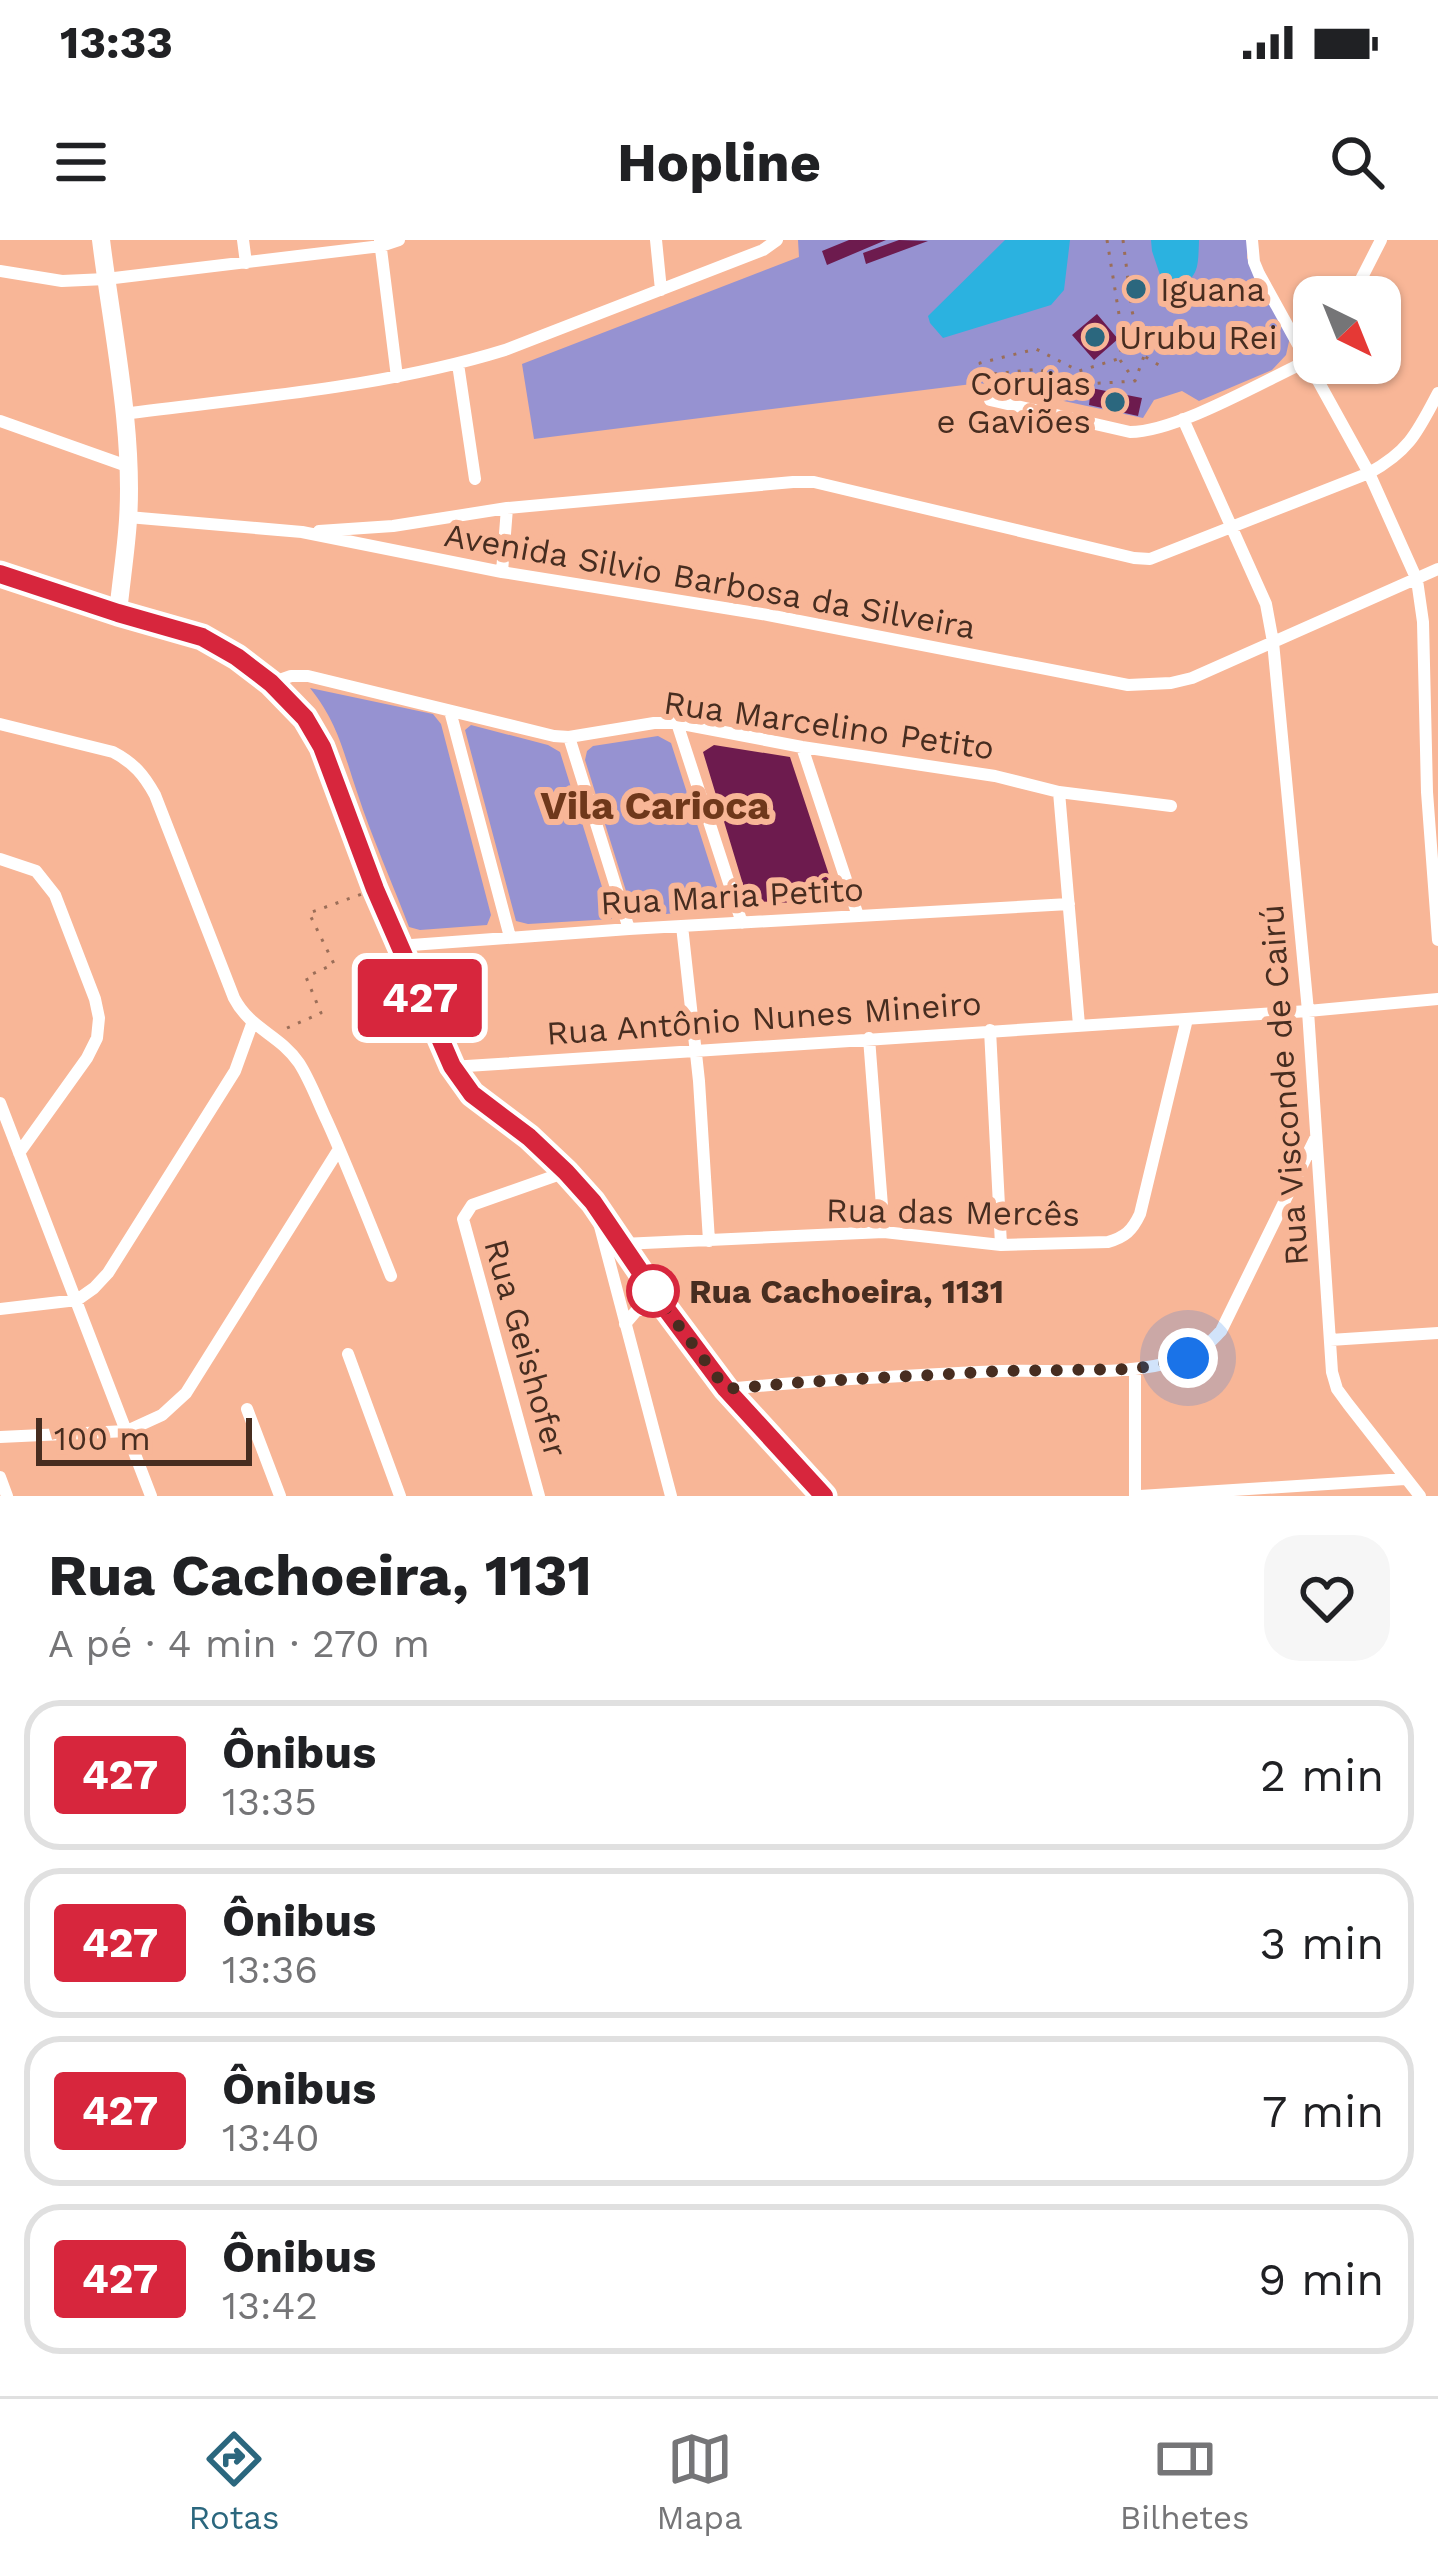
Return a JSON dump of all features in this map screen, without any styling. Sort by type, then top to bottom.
[{"type":"main road","points":[[101,240],[127,466],[128,517],[118,613]]},
{"type":"main road","points":[[0,574],[202,637],[271,683],[305,718],[322,747],[398,946],[452,1066],[472,1094],[529,1137],[593,1202],[726,1389],[824,1496]]},
{"type":"street","points":[[243,240],[246,262]]},
{"type":"street","points":[[0,271],[62,281],[106,279],[399,240]]},
{"type":"street","points":[[656,240],[661,290]]},
{"type":"street","points":[[123,414],[397,377],[458,364],[661,290],[763,250],[777,240]]},
{"type":"street","points":[[1363,276],[1381,240]]},
{"type":"street","points":[[381,243],[397,377]]},
{"type":"street","points":[[1252,245],[1259,274],[1293,329]]},
{"type":"street","points":[[458,364],[476,479]]},
{"type":"street","points":[[990,400],[1130,432],[1160,429],[1293,367]]},
{"type":"street","points":[[1324,384],[1417,580],[1438,940]]},
{"type":"street","points":[[302,532],[393,526],[507,508],[814,482],[1150,559],[1369,473],[1408,445],[1438,393]]},
{"type":"street","name":"Rua Visconde de Cairú","points":[[1183,419],[1266,604],[1274,642],[1308,1011],[1332,1372],[1337,1389],[1420,1496]]},
{"type":"street","points":[[0,421],[127,466]]},
{"type":"street","points":[[502,572],[507,508]]},
{"type":"street","name":"Avenida Silvio Barbosa da Silveira","points":[[128,517],[302,532],[1148,686],[1192,678],[1438,569]]},
{"type":"street","name":"Rua Marcelino Petito","points":[[271,683],[308,676],[554,736],[677,723],[995,776],[1059,792],[1171,806]]},
{"type":"street","points":[[450,711],[510,937]]},
{"type":"street","points":[[677,723],[742,923]]},
{"type":"street","points":[[0,724],[113,752],[143,775],[234,998],[252,1024],[291,1052],[302,1068],[391,1276]]},
{"type":"street","points":[[569,737],[629,929]]},
{"type":"street","points":[[802,746],[858,916]]},
{"type":"street","points":[[1059,792],[1079,1025]]},
{"type":"street","points":[[0,859],[36,872],[55,895],[99,1018],[97,1038],[87,1058],[19,1153]]},
{"type":"street","name":"Rua Maria Petito","points":[[398,946],[1070,904]]},
{"type":"street","points":[[682,926],[699,1081],[709,1240]]},
{"type":"street","name":"Rua Antônio Nunes Mineiro","points":[[452,1066],[1308,1011],[1438,998]]},
{"type":"street","name":"Rua das Mercês","points":[[622,1244],[884,1232],[1001,1244],[1108,1242],[1124,1237],[1134,1228],[1145,1195],[1187,1018]]},
{"type":"street","points":[[0,1309],[76,1300],[108,1273],[235,1071],[252,1024]]},
{"type":"street","points":[[990,1030],[1001,1244]]},
{"type":"street","points":[[869,1038],[884,1232]]},
{"type":"street","points":[[0,1103],[151,1496]]},
{"type":"street","points":[[726,1389],[1002,1371],[1135,1369],[1188,1358],[1221,1331],[1315,1138]]},
{"type":"street","points":[[0,1437],[127,1432],[161,1415],[186,1393],[339,1149]]},
{"type":"street","name":"Rua Geishofer","points":[[539,1496],[463,1225],[464,1214],[472,1205],[566,1172]]},
{"type":"street","points":[[593,1202],[671,1496]]},
{"type":"street","points":[[625,1324],[637,1310],[666,1310]]},
{"type":"street","points":[[1330,1340],[1438,1333]]},
{"type":"street","points":[[348,1354],[400,1496]]},
{"type":"street","points":[[1135,1369],[1138,1496],[1405,1479]]},
{"type":"street","points":[[247,1409],[280,1496]]},
{"type":"street","points":[[0,1478],[7,1496]]},
{"type":"path","points":[[1107,240],[1124,341],[1118,359]]},
{"type":"path","points":[[1123,240],[1132,310],[1144,356],[1135,381]]},
{"type":"path","points":[[1124,341],[1138,334]]},
{"type":"path","points":[[1118,359],[1079,371],[1036,349],[980,363],[984,375],[1039,369],[1070,385],[1135,381]]},
{"type":"path","points":[[1144,356],[1162,367]]},
{"type":"path","points":[[1118,359],[1135,381]]},
{"type":"path","points":[[272,1036],[321,1013],[306,977],[334,964],[310,913],[375,889]]},
{"type":"shaded area","points":[[798,240],[1248,240],[1247,258],[1290,337],[1286,355],[1272,370],[1199,401],[1182,391],[1154,400],[1143,418],[980,383],[534,439],[522,364],[799,257]]},
{"type":"shaded area","points":[[310,688],[433,714],[441,724],[491,915],[487,925],[409,927],[339,738]]},
{"type":"shaded area","points":[[471,725],[560,752],[612,919],[516,921],[465,730]]},
{"type":"shaded area","points":[[658,736],[671,743],[723,905],[718,909],[645,916],[631,907],[585,760],[593,746]]},
{"type":"water","points":[[1005,240],[1070,240],[1064,290],[1051,305],[943,338],[928,316]]},
{"type":"water","points":[[1151,240],[1199,240],[1197,268],[1185,284],[1166,293]]},
{"type":"building","points":[[849,240],[886,240],[827,265],[822,251]]},
{"type":"building","points":[[899,240],[928,241],[866,264],[863,253]]},
{"type":"building","name":"Urubu Rei","points":[[1097,314],[1118,339],[1094,360],[1072,335]]},
{"type":"building","name":"Corujas e Gaviões","points":[[1091,388],[1142,398],[1138,416],[1089,405]]},
{"type":"building","points":[[714,745],[790,757],[839,905],[748,901],[703,752]]},
{"type":"bus line","name":"427","points":[[0,574],[202,637],[271,683],[305,718],[322,747],[375,889],[452,1066],[472,1094],[529,1137],[593,1202],[726,1389],[824,1496]]},
{"type":"place","name":"Iguana","points":[[1136,289]]},
{"type":"place","name":"Urubu Rei","points":[[1095,337]]},
{"type":"place","name":"Corujas e Gaviões","points":[[1115,402]]},
{"type":"place","name":"Rua Cachoeira, 1131","points":[[653,1291]]},
{"type":"district","name":"Vila Carioca","points":[[655,805]]},
{"type":"route","points":[[653,1291],[726,1389],[1002,1371],[1135,1369],[1188,1358]]}]
